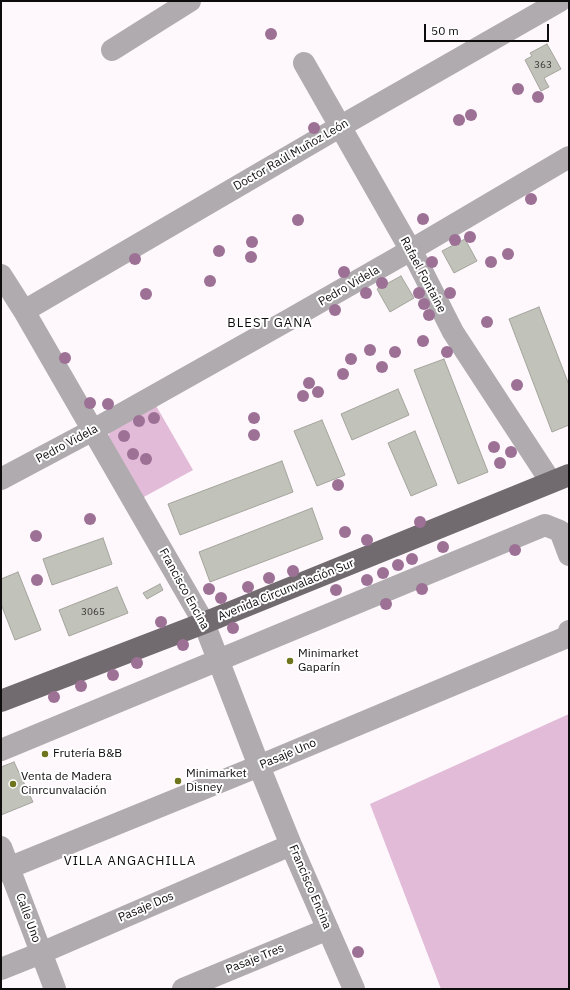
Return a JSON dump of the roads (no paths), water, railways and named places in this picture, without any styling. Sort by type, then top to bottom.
[{"type":"main road","name":"Avenida Circunvalación Sur","points":[[1,701],[204,623],[560,478]]},
{"type":"street","points":[[112,50],[190,1]]},
{"type":"street","name":"Doctor Raúl Muñoz León","points":[[24,310],[560,1]]},
{"type":"street","name":"Rafael Fontaine","points":[[304,62],[411,250],[453,332],[560,478]]},
{"type":"street","name":"Pedro Videla","points":[[1,479],[93,430],[411,250],[569,157]]},
{"type":"street","name":"Francisco Encina","points":[[1,274],[24,310],[204,623],[259,766],[354,989]]},
{"type":"street","points":[[1,750],[545,525],[560,531],[569,555]]},
{"type":"street","name":"Pasaje Uno","points":[[5,869],[259,766],[567,637],[569,631]]},
{"type":"street","name":"Pasaje Dos","points":[[1,969],[291,844]]},
{"type":"street","name":"Calle Uno","points":[[1,847],[5,869],[55,989]]},
{"type":"street","name":"Pasaje Tres","points":[[183,989],[328,929]]},
{"type":"place","name":"Minimarket Gaparín","points":[[290,661]]},
{"type":"place","name":"Frutería B&B","points":[[45,754]]},
{"type":"place","name":"Minimarket Disney","points":[[178,781]]},
{"type":"place","name":"Venta de Madera Cinrcunvalación","points":[[13,784]]},
{"type":"district","name":"BLEST GANA","points":[[270,323]]},
{"type":"district","name":"VILLA ANGACHILLA","points":[[130,861]]}]
